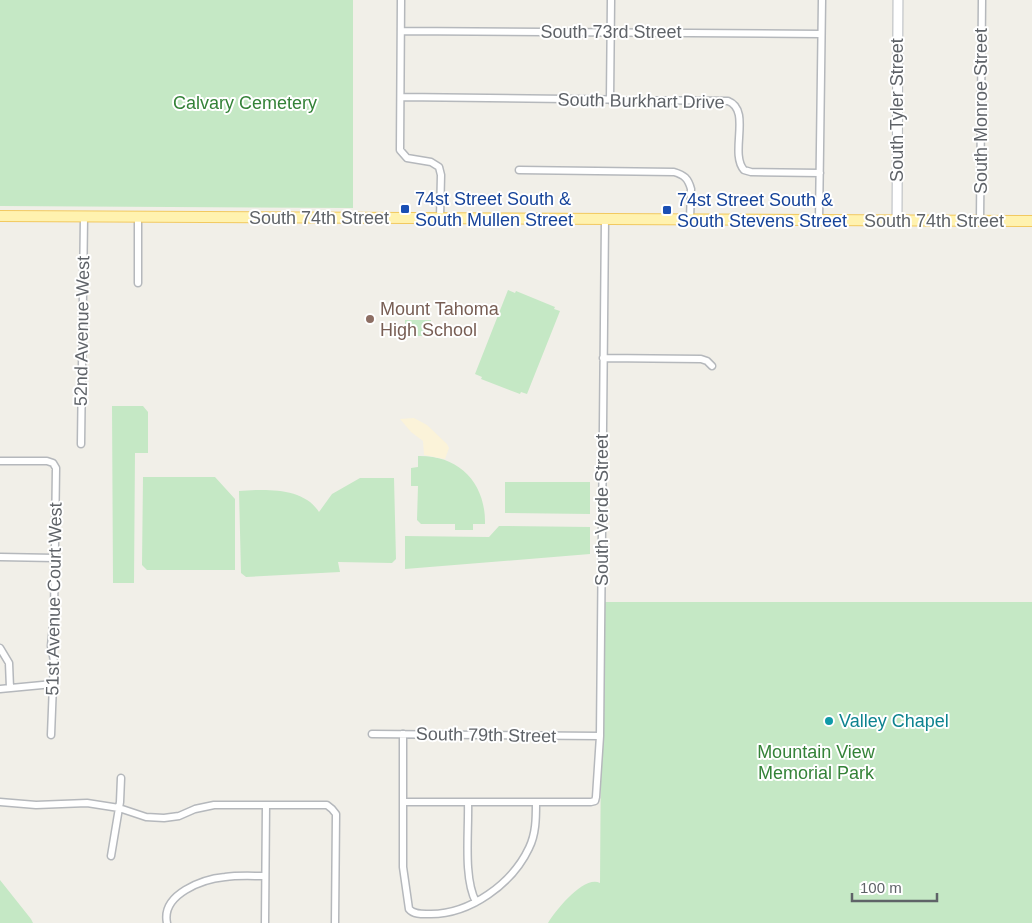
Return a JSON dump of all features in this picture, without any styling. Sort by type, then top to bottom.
[{"type":"main road","name":"South 74th Street","points":[[0,216],[1032,221]]},
{"type":"street","points":[[402,0],[400,150],[407,158],[432,162],[439,167],[441,175],[440,218]]},
{"type":"street","points":[[610,100],[612,0]]},
{"type":"street","points":[[819,221],[822,0]]},
{"type":"street","name":"South Tyler Street","points":[[897,221],[898,0]]},
{"type":"street","name":"South Monroe Street","points":[[980,221],[982,0]]},
{"type":"street","name":"South 73rd Street","points":[[401,31],[821,34]]},
{"type":"street","name":"South Burkhart Drive","points":[[401,97],[728,101],[735,104],[739,112],[739,160],[744,170],[751,172],[820,173]]},
{"type":"street","points":[[520,170],[669,171],[681,174],[686,177],[691,189],[690,219]]},
{"type":"street","name":"52nd Avenue West","points":[[81,444],[84,217]]},
{"type":"street","points":[[138,217],[138,283]]},
{"type":"street","name":"South Verde Street","points":[[536,802],[594,801],[596,796],[600,736],[605,218]]},
{"type":"street","points":[[603,358],[701,359],[707,361],[712,366]]},
{"type":"street","name":"51st Avenue Court West","points":[[0,461],[42,461],[54,464],[56,468],[54,616],[51,646],[54,661],[54,684],[51,735]]},
{"type":"street","points":[[0,557],[55,558]]},
{"type":"street","points":[[0,648],[9,663],[10,688]]},
{"type":"street","points":[[0,689],[54,684]]},
{"type":"street","name":"South 79th Street","points":[[372,734],[600,736]]},
{"type":"street","points":[[403,734],[403,802],[404,878],[410,910],[416,913],[445,913],[460,910],[494,891],[523,859],[529,849],[535,831],[536,802],[403,802]]},
{"type":"street","points":[[111,856],[119,808],[121,778]]},
{"type":"street","points":[[0,802],[36,805],[87,802],[119,808],[146,817],[164,818],[179,816],[195,809],[214,805],[324,804],[332,809],[336,818],[335,923]]},
{"type":"street","points":[[468,802],[469,873],[471,889],[476,902]]},
{"type":"street","points":[[265,923],[266,805]]},
{"type":"street","points":[[167,923],[167,915],[172,902],[184,891],[194,886],[205,881],[227,876],[265,876]]},
{"type":"green space","name":"Calvary Cemetery","points":[[0,0],[353,0],[353,208],[0,206]]},
{"type":"green space","points":[[508,290],[515,293],[516,291],[555,307],[554,309],[560,311],[527,394],[521,392],[520,394],[481,379],[482,377],[475,374]]},
{"type":"green space","points":[[405,320],[431,320],[431,336],[405,336]]},
{"type":"green space","points":[[112,406],[143,406],[148,412],[148,453],[135,453],[134,583],[113,583]]},
{"type":"green space","points":[[418,456],[446,460],[467,474],[481,496],[485,524],[473,524],[473,530],[455,530],[455,524],[421,524],[417,520],[418,486],[411,486],[411,468],[418,467]]},
{"type":"green space","points":[[143,477],[215,477],[235,499],[235,570],[147,570],[142,565]]},
{"type":"green space","points":[[360,478],[394,478],[396,559],[392,563],[338,562],[340,572],[246,577],[241,573],[239,491],[283,491],[304,498],[319,512],[332,494]]},
{"type":"green space","points":[[505,482],[590,482],[590,514],[505,513]]},
{"type":"green space","points":[[499,526],[590,527],[590,554],[405,569],[405,536],[489,537]]},
{"type":"green space","name":"Mountain View Memorial Park","points":[[602,602],[1032,602],[1032,923],[548,923],[571,895],[586,884],[600,883]]},
{"type":"green space","points":[[0,880],[31,919],[33,923],[0,923]]},
{"type":"sand","points":[[414,418],[427,425],[447,444],[449,448],[445,459],[424,455],[423,441],[411,432],[400,419]]},
{"type":"place","name":"74st Street South & South Mullen Street","points":[[405,209]]},
{"type":"place","name":"74st Street South & South Stevens Street","points":[[667,210]]},
{"type":"place","name":"Mount Tahoma High School","points":[[370,319]]},
{"type":"place","name":"Valley Chapel","points":[[829,721]]}]
